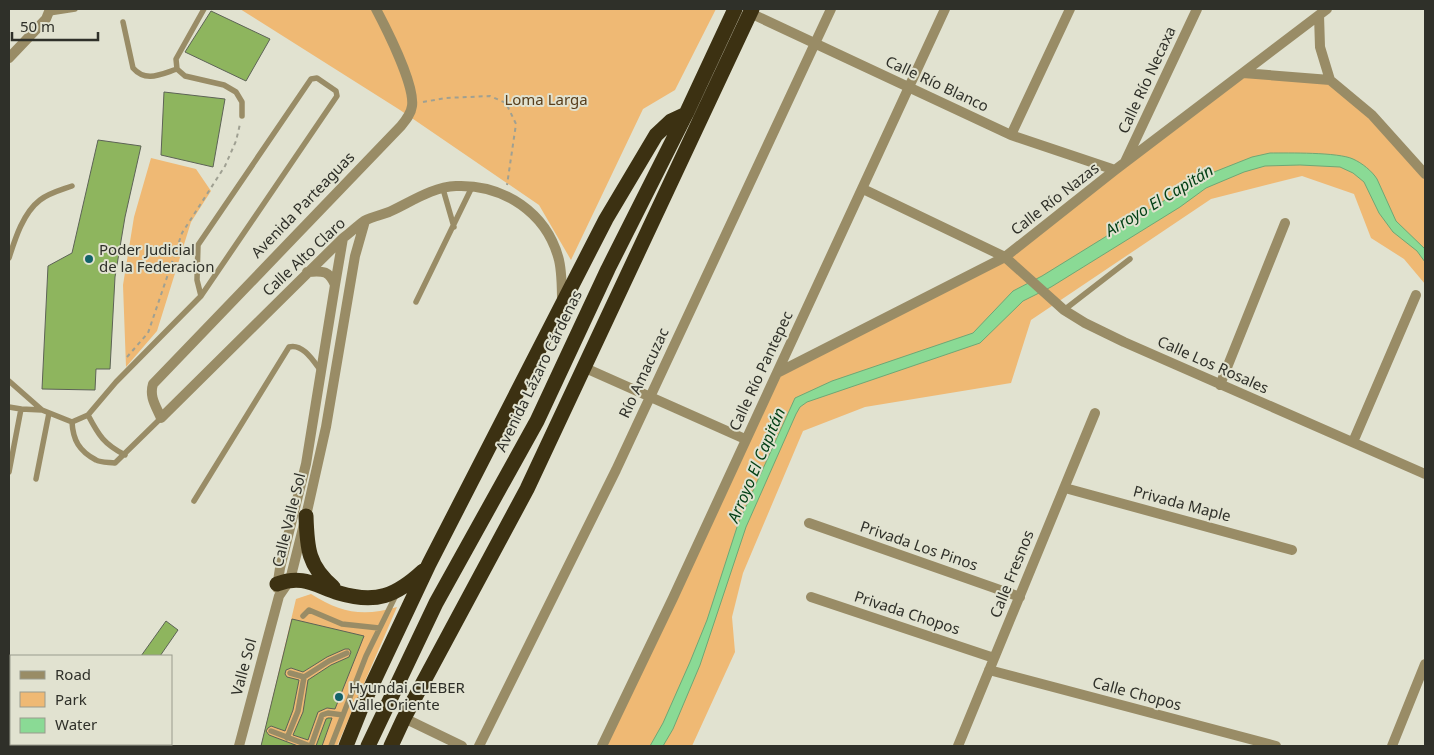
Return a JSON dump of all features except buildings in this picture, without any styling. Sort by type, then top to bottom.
[{"type":"highway","name":"Avenida Lázaro Cárdenas","points":[[368,746],[436,602],[536,420],[608,269],[686,114],[734,9]]},
{"type":"highway","points":[[391,746],[404,718],[527,489],[751,11]]},
{"type":"highway","points":[[346,746],[362,706],[429,564],[606,219],[656,135],[671,120],[686,114]]},
{"type":"highway","points":[[306,516],[307,550],[323,579],[340,593]]},
{"type":"highway","points":[[282,587],[314,583],[340,593],[375,599],[398,591],[406,586],[429,564]]},
{"type":"street","points":[[376,9],[392,38],[410,89],[413,104]]},
{"type":"street","name":"Río Amacuzac","points":[[478,746],[616,470],[831,9]]},
{"type":"street","name":"Calle Río Pantepec","points":[[602,746],[673,598],[945,9]]},
{"type":"street","points":[[1011,135],[1070,9]]},
{"type":"street","name":"Calle Río Necaxa","points":[[1125,163],[1197,9]]},
{"type":"street","points":[[9,58],[46,19],[50,11]]},
{"type":"street","name":"Calle Río Blanco","points":[[751,11],[815,44],[1011,135],[1115,170]]},
{"type":"street","points":[[1323,12],[1320,47],[1330,80],[1377,120],[1425,174]]},
{"type":"street","name":"Calle Río Nazas","points":[[777,373],[1005,258],[1115,170],[1323,12]]},
{"type":"street","points":[[1243,74],[1330,80]]},
{"type":"street","name":"Avenida Parteaguas","points":[[161,418],[151,393],[153,384],[401,126],[411,113],[413,104]]},
{"type":"street","name":"Calle Alto Claro","points":[[161,418],[307,272],[344,238],[365,221],[389,212],[426,193],[455,186],[483,188],[506,195],[529,210],[545,228],[559,260],[562,304]]},
{"type":"street","name":"Calle Los Rosales","points":[[863,189],[1005,258],[1064,310],[1108,335],[1425,474]]},
{"type":"street","name":"Calle Valle Sol","points":[[282,587],[306,516],[326,427],[355,256],[365,221]]},
{"type":"street","points":[[1220,384],[1285,223]]},
{"type":"street","name":"Calle Valle Sol","points":[[282,587],[306,464],[344,238]]},
{"type":"street","points":[[307,272],[318,271],[328,273],[335,285]]},
{"type":"street","points":[[1353,442],[1416,295]]},
{"type":"street","points":[[583,367],[745,439]]},
{"type":"street","name":"Calle Fresnos","points":[[958,746],[1095,413]]},
{"type":"street","name":"Privada Maple","points":[[1065,488],[1292,550]]},
{"type":"street","name":"Privada Los Pinos","points":[[808,523],[1020,597]]},
{"type":"street","name":"Valle Sol","points":[[239,746],[282,587]]},
{"type":"street","name":"Privada Chopos","points":[[811,597],[994,658]]},
{"type":"street","points":[[1392,746],[1425,664]]},
{"type":"street","name":"Calle Chopos","points":[[989,670],[1276,746]]},
{"type":"street","points":[[404,718],[462,746]]},
{"type":"lane","points":[[50,11],[74,9]]},
{"type":"lane","points":[[204,9],[176,59],[177,69],[184,76],[224,84],[236,92],[242,102],[242,116]]},
{"type":"lane","points":[[123,22],[132,68],[137,73],[141,76],[153,77],[177,69]]},
{"type":"lane","points":[[9,381],[42,410],[72,422],[88,415],[116,382],[201,296],[336,98],[336,91],[317,78],[311,79],[198,245],[197,280],[201,296]]},
{"type":"lane","points":[[9,258],[22,225],[38,201],[50,194],[72,186]]},
{"type":"lane","points":[[416,302],[472,187]]},
{"type":"lane","points":[[443,189],[454,227]]},
{"type":"lane","points":[[1064,310],[1130,259]]},
{"type":"lane","points":[[194,501],[289,347],[299,348],[311,357],[321,371]]},
{"type":"lane","points":[[9,407],[42,410]]},
{"type":"lane","points":[[9,472],[21,409]]},
{"type":"lane","points":[[36,479],[49,413]]},
{"type":"lane","points":[[88,415],[98,434],[110,447],[125,455]]},
{"type":"lane","points":[[72,422],[72,436],[81,449],[97,461],[116,463],[161,418]]},
{"type":"lane","points":[[331,746],[366,656],[398,591]]},
{"type":"lane","points":[[302,616],[309,610],[342,624],[380,628]]},
{"type":"lane","points":[[287,738],[298,710],[304,678],[329,661],[348,653]]},
{"type":"lane","points":[[290,673],[304,678]]},
{"type":"lane","points":[[271,731],[310,746],[322,715],[328,712],[343,715]]},
{"type":"path","points":[[413,104],[446,98],[490,96],[506,103],[516,124],[506,195]]},
{"type":"path","points":[[126,358],[148,333],[182,233],[225,166],[236,141],[242,116]]},
{"type":"green space","name":"Loma Larga","points":[[240,9],[716,9],[675,90],[643,109],[571,260],[539,205],[400,110]]},
{"type":"green space","points":[[1243,73],[1330,80],[1425,174],[1425,284],[1404,259],[1371,238],[1354,194],[1302,176],[1211,199],[1031,320],[1011,383],[865,407],[803,431],[743,573],[732,617],[735,652],[692,746],[600,746],[777,373],[1005,257]]},
{"type":"green space","points":[[151,158],[196,169],[211,191],[191,222],[157,331],[126,367],[123,285],[134,217]]},
{"type":"green space","points":[[311,594],[332,605],[352,611],[373,612],[397,607],[337,746],[261,746],[296,599]]},
{"type":"water","points":[[1270,153],[1336,155],[1353,159],[1363,165],[1377,179],[1396,221],[1425,249],[1425,262],[1417,251],[1393,232],[1379,213],[1364,182],[1353,173],[1340,167],[1265,166],[1244,172],[1206,188],[1180,207],[1051,287],[1023,301],[980,343],[807,402],[800,407],[796,414],[746,527],[700,665],[673,729],[663,746],[650,746],[663,723],[690,662],[707,620],[738,524],[795,398],[832,381],[973,333],[1013,291],[1042,276],[1204,176],[1252,157]]},
{"type":"place","name":"Poder Judicial de la Federacion","points":[[89,259]]},
{"type":"place","name":"Hyundai CLEBER Valle Oriente","points":[[339,697]]},
{"type":"water label","name":"Arroyo El Capitán","points":[[1159,200]]},
{"type":"water label","name":"Arroyo El Capitán","points":[[756,465]]}]
